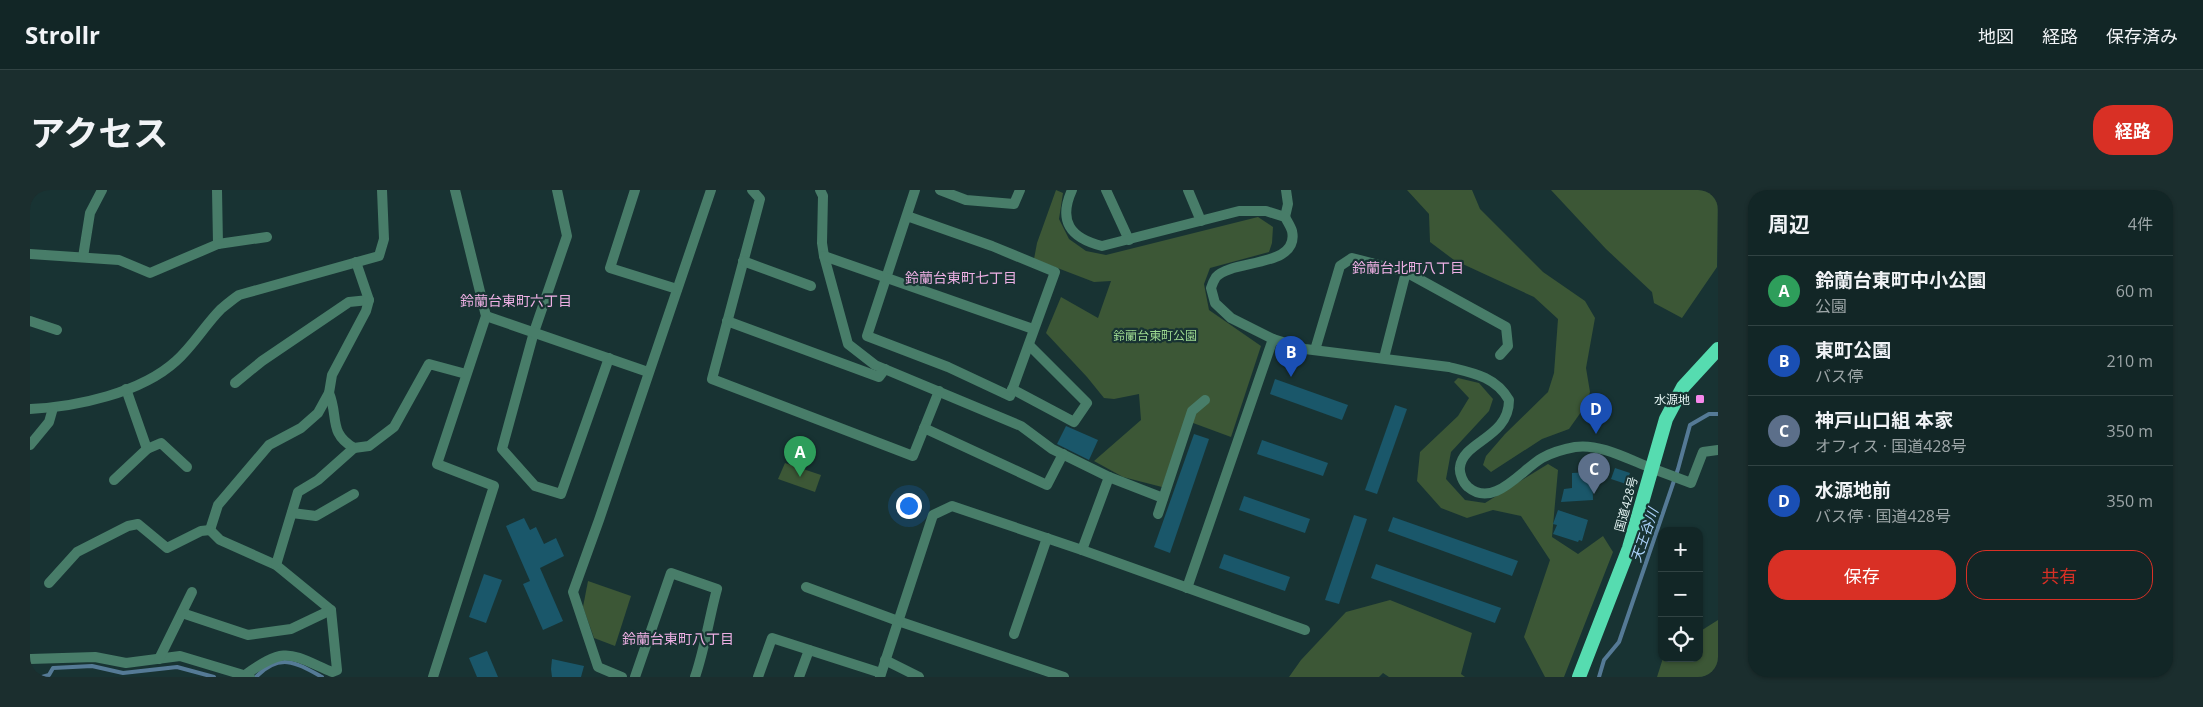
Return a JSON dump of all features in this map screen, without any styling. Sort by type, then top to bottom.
[{"type":"highway","name":"国道428号","points":[[1579,677],[1657,470],[1666,419],[1683,387],[1718,350]]},
{"type":"street","points":[[83,257],[90,213],[102,190]]},
{"type":"street","points":[[217,190],[218,244]]},
{"type":"street","points":[[30,408],[53,408],[107,396],[155,378],[178,360],[221,309],[239,295],[379,256],[384,239],[382,190]]},
{"type":"street","points":[[433,677],[494,486],[437,464],[486,316],[455,190]]},
{"type":"street","points":[[557,190],[567,236],[534,332],[502,449],[535,486],[561,494],[609,358]]},
{"type":"street","points":[[636,190],[610,268],[677,289]]},
{"type":"street","points":[[622,677],[598,667],[573,592],[711,190]]},
{"type":"street","points":[[752,190],[760,199],[712,379],[913,456],[940,391]]},
{"type":"street","points":[[820,190],[823,196],[822,243],[824,256],[848,344],[875,365],[1021,426],[1052,449],[1109,478],[1163,498]]},
{"type":"street","points":[[907,216],[992,246],[1054,272],[1010,396],[948,367],[867,336],[886,277],[907,216],[916,190]]},
{"type":"street","points":[[940,190],[966,200],[1014,204],[1020,190]]},
{"type":"street","points":[[1072,190],[1065,204],[1066,222],[1071,231],[1084,242],[1102,246],[1238,211],[1266,211],[1285,218]]},
{"type":"street","points":[[1106,190],[1129,240]]},
{"type":"street","points":[[1188,190],[1201,221]]},
{"type":"street","points":[[1286,190],[1288,204],[1285,218],[1292,231],[1290,246],[1277,258],[1231,269],[1216,277],[1210,288],[1215,303],[1231,318],[1273,339],[1315,350],[1435,365],[1473,373],[1492,381],[1504,390],[1509,400],[1508,416],[1494,431],[1464,455],[1459,469],[1464,483],[1478,493],[1498,491],[1543,458],[1576,447],[1611,452],[1691,483],[1703,452],[1718,450]]},
{"type":"street","points":[[30,254],[119,260],[150,273],[218,244],[268,237]]},
{"type":"street","points":[[824,256],[1033,329]]},
{"type":"street","points":[[1315,350],[1340,266],[1352,258],[1406,272],[1506,327],[1508,346],[1500,355]]},
{"type":"street","points":[[743,261],[811,286]]},
{"type":"street","points":[[210,530],[218,505],[269,445],[301,428],[318,413],[329,393],[332,375],[366,311],[369,300],[356,262]]},
{"type":"street","points":[[1384,358],[1406,272]]},
{"type":"street","points":[[235,383],[262,361],[349,302],[369,300]]},
{"type":"street","points":[[486,316],[648,372]]},
{"type":"street","points":[[727,321],[879,377],[885,369]]},
{"type":"street","points":[[30,322],[57,330]]},
{"type":"street","points":[[1187,588],[1273,339]]},
{"type":"street","points":[[1012,389],[1074,422],[1088,402],[1029,345]]},
{"type":"street","points":[[276,566],[298,492],[318,480],[354,448],[368,446],[394,427],[429,364],[466,374]]},
{"type":"street","points":[[126,389],[147,449]]},
{"type":"street","points":[[329,393],[334,406],[336,431],[343,442],[354,448]]},
{"type":"street","points":[[1158,514],[1192,411],[1205,400]]},
{"type":"street","points":[[30,445],[49,422],[53,408]]},
{"type":"street","points":[[924,428],[1047,485],[1063,454]]},
{"type":"street","points":[[114,480],[147,449],[161,443],[187,467]]},
{"type":"street","points":[[1082,550],[1109,478]]},
{"type":"street","points":[[292,512],[316,516],[354,494]]},
{"type":"street","points":[[758,677],[772,638],[880,675],[933,515],[952,506],[1082,550],[1305,630]]},
{"type":"street","points":[[49,583],[77,552],[128,526],[138,524],[167,548],[201,531],[210,530]]},
{"type":"street","points":[[30,659],[95,657],[126,663],[180,656],[247,676],[269,659],[285,654],[300,658],[332,672],[337,670],[331,610],[276,566],[220,540],[210,530]]},
{"type":"street","points":[[1014,634],[1047,538]]},
{"type":"street","points":[[635,677],[671,573],[717,589],[710,613],[705,646],[695,677]]},
{"type":"street","points":[[806,587],[898,621],[1064,677]]},
{"type":"street","points":[[159,659],[192,592]]},
{"type":"street","points":[[182,613],[248,636],[291,630],[331,610]]},
{"type":"street","points":[[799,677],[809,650]]},
{"type":"street","points":[[886,660],[919,677]]},
{"type":"green space","name":"鈴蘭台東町公園","points":[[1056,190],[1063,193],[1059,219],[1069,239],[1086,251],[1106,255],[1258,217],[1273,227],[1272,243],[1269,252],[1210,268],[1204,284],[1209,310],[1261,346],[1231,437],[1185,420],[1162,487],[1123,477],[1094,461],[1141,420],[1139,394],[1114,399],[1104,398],[1046,333],[1061,297],[1098,318],[1111,281],[1094,282],[1034,259],[1037,243]]},
{"type":"green space","points":[[1407,190],[1472,190],[1480,209],[1543,272],[1585,301],[1595,318],[1586,368],[1590,392],[1586,405],[1569,429],[1542,439],[1491,472],[1483,465],[1486,456],[1505,434],[1548,392],[1554,373],[1558,319],[1534,297],[1454,260],[1430,242],[1429,214]]},
{"type":"green space","points":[[1551,190],[1718,190],[1717,267],[1682,318],[1654,303],[1652,292],[1606,249]]},
{"type":"green space","points":[[1458,378],[1479,383],[1493,399],[1489,411],[1451,452],[1446,479],[1465,500],[1485,503],[1548,464],[1558,470],[1552,537],[1578,554],[1603,536],[1613,552],[1564,677],[1545,677],[1524,637],[1550,560],[1521,516],[1493,510],[1467,518],[1441,508],[1417,481],[1420,452],[1458,416],[1469,398],[1454,382]]},
{"type":"green space","points":[[785,463],[821,475],[815,492],[778,479]]},
{"type":"green space","points":[[588,581],[631,596],[615,646],[594,638],[583,607]]},
{"type":"green space","points":[[1390,600],[1472,633],[1461,674],[1465,677],[1389,677],[1383,673],[1379,677],[1289,677],[1301,660],[1346,612]]},
{"type":"green space","points":[[1718,620],[1718,677],[1657,677],[1662,662],[1703,662],[1703,629]]},
{"type":"building","points":[[1275,379],[1348,405],[1342,420],[1270,394]]},
{"type":"building","points":[[1395,405],[1407,409],[1377,494],[1365,490]]},
{"type":"building","points":[[1066,426],[1098,440],[1089,460],[1057,444]]},
{"type":"building","points":[[1194,434],[1209,439],[1170,553],[1154,547]]},
{"type":"building","points":[[1262,440],[1328,463],[1323,476],[1257,454]]},
{"type":"building","points":[[1615,468],[1630,473],[1626,484],[1611,479]]},
{"type":"building","points":[[1592,472],[1593,500],[1561,502],[1564,489],[1572,488],[1572,473]]},
{"type":"building","points":[[1244,496],[1310,519],[1305,533],[1239,510]]},
{"type":"building","points":[[1558,510],[1588,520],[1582,541],[1579,540],[1578,542],[1553,534],[1557,525],[1553,524]]},
{"type":"building","points":[[1354,515],[1367,519],[1339,604],[1325,600]]},
{"type":"building","points":[[1393,517],[1518,561],[1512,576],[1388,531]]},
{"type":"building","points":[[524,518],[530,530],[536,527],[544,544],[556,538],[564,556],[540,568],[563,621],[543,630],[523,584],[530,581],[506,526]]},
{"type":"building","points":[[1224,554],[1290,577],[1285,591],[1219,568]]},
{"type":"building","points":[[1376,564],[1501,608],[1495,623],[1371,578]]},
{"type":"building","points":[[484,574],[502,580],[486,623],[469,617]]},
{"type":"building","points":[[487,651],[498,677],[477,677],[469,658]]},
{"type":"building","points":[[552,659],[584,666],[581,677],[552,677]]},
{"type":"waterway","name":"天王谷川","points":[[1599,677],[1604,660],[1619,642],[1678,469],[1690,425],[1709,414],[1718,414]]},
{"type":"waterway","points":[[256,677],[273,664],[281,662],[296,664],[322,677]]},
{"type":"waterway","points":[[42,677],[49,675],[53,668],[92,666],[123,673],[177,667],[214,677]]},
{"type":"place","name":"東町公園","points":[[1291,377]]},
{"type":"place","name":"水源地","points":[[1700,399]]},
{"type":"place","name":"水源地前","points":[[1596,434]]},
{"type":"place","name":"鈴蘭台東町中小公園","points":[[800,477]]},
{"type":"place","name":"神戸山口組 本家","points":[[1594,494]]},
{"type":"district","name":"鈴蘭台北町八丁目","points":[[1408,267]]},
{"type":"district","name":"鈴蘭台東町七丁目","points":[[961,277]]},
{"type":"district","name":"鈴蘭台東町六丁目","points":[[516,300]]},
{"type":"district","name":"鈴蘭台東町八丁目","points":[[678,638]]}]
